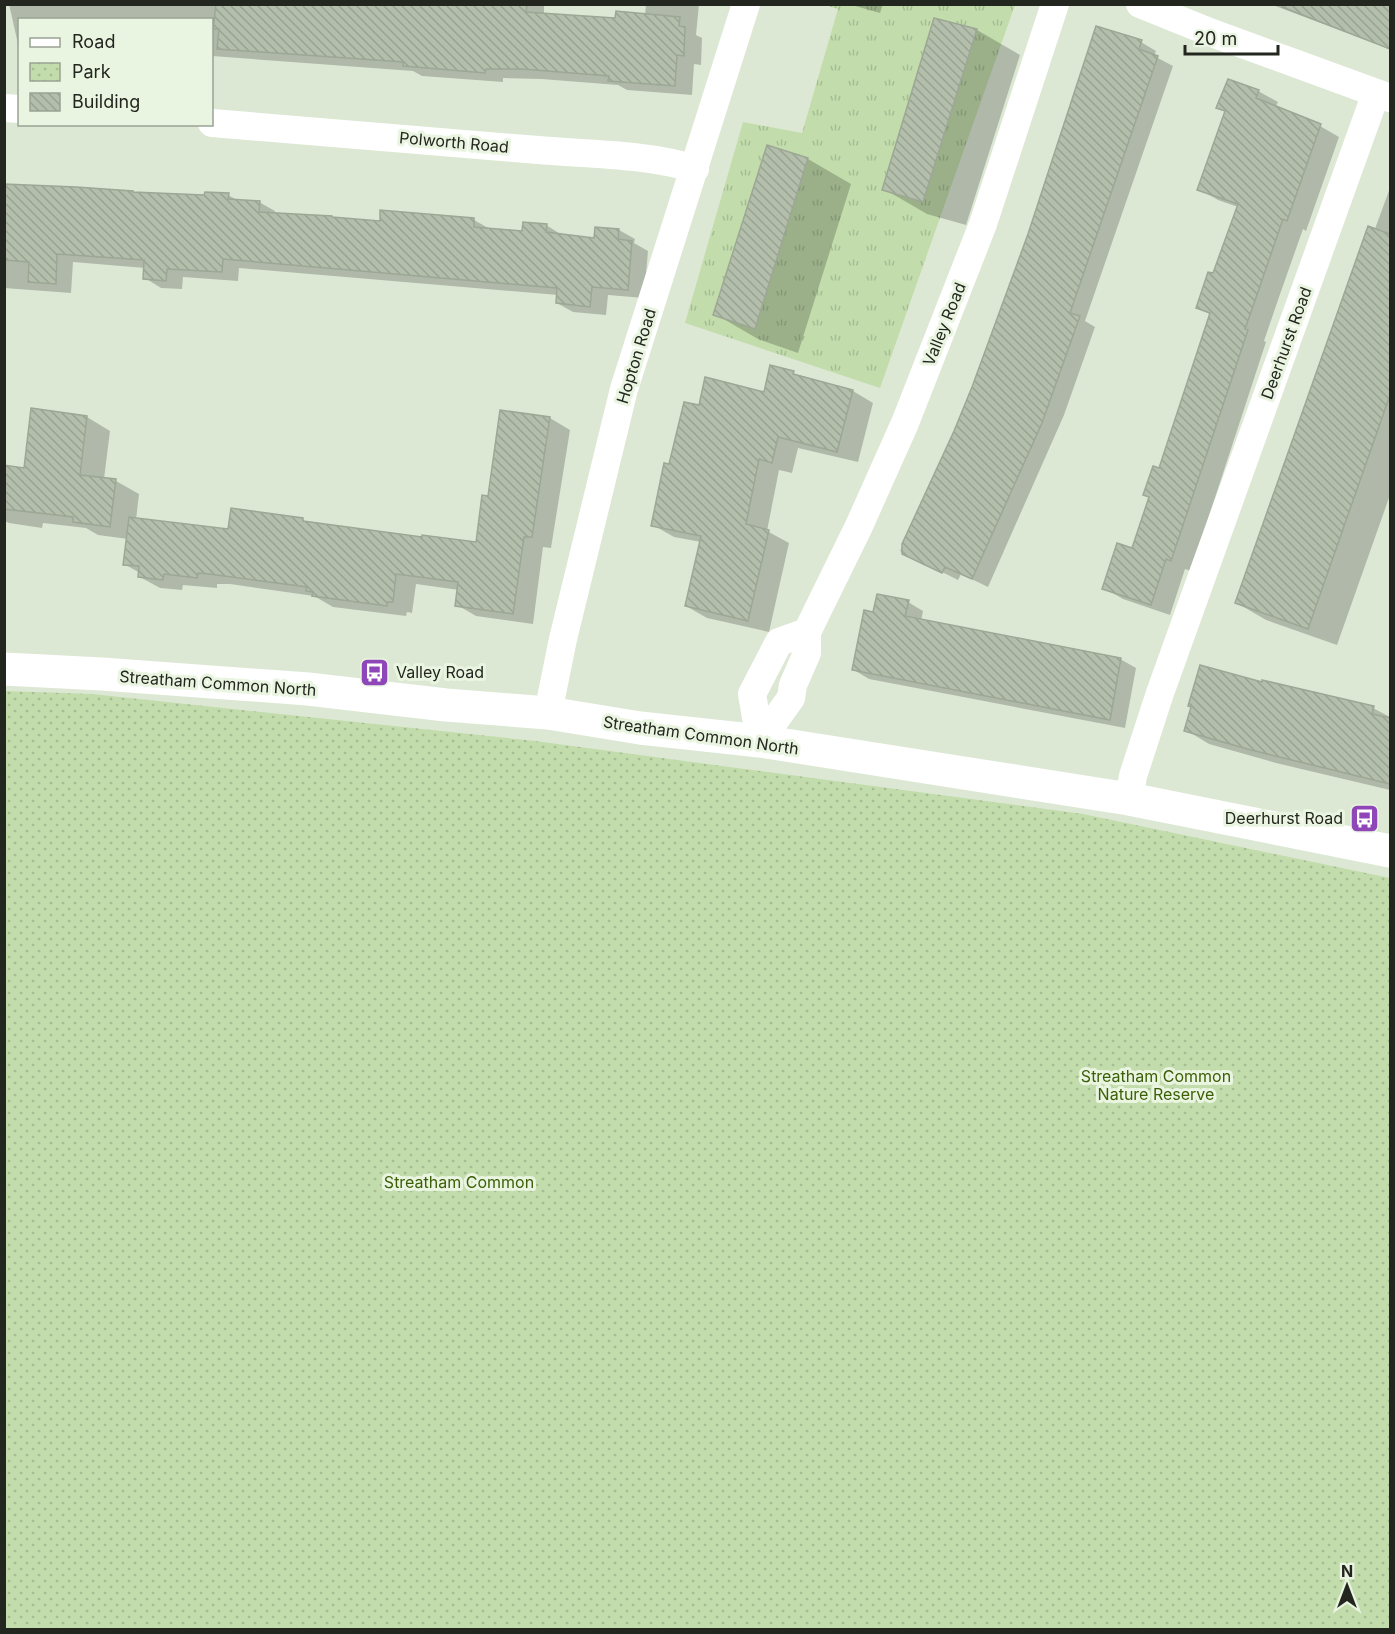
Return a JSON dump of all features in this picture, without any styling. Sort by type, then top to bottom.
[{"type":"main road","name":"Streatham Common North","points":[[4,669],[308,689],[446,705],[548,713],[640,728],[760,741],[1130,799],[1390,851]]},
{"type":"street","name":"Hopton Road","points":[[548,713],[563,639],[624,389],[746,4]]},
{"type":"street","name":"Valley Road","points":[[760,741],[791,698],[807,653],[807,633],[879,484],[983,225],[1055,4]]},
{"type":"street","points":[[1140,4],[1383,96]]},
{"type":"street","name":"Deerhurst Road","points":[[1130,799],[1133,776],[1160,693],[1383,96]]},
{"type":"street","name":"Polworth Road","points":[[213,123],[646,159],[676,163],[695,169]]},
{"type":"street","points":[[760,741],[752,694],[779,642],[807,633]]},
{"type":"green space","points":[[825,5],[1015,5],[880,388],[685,323],[743,122],[802,133],[838,9]]},
{"type":"green space","name":"Streatham Common","points":[[5,691],[92,694],[535,741],[1083,814],[1390,878],[1390,1629],[5,1629]]},
{"type":"building","points":[[216,4],[527,4],[526,12],[615,18],[616,11],[680,17],[679,26],[685,27],[684,56],[677,55],[675,86],[608,81],[609,76],[522,69],[486,69],[485,73],[403,66],[403,62],[217,49],[219,29],[213,29]]},
{"type":"building","points":[[1283,4],[1390,4],[1390,49],[1282,7]]},
{"type":"building","points":[[934,18],[977,29],[923,202],[882,190]]},
{"type":"building","points":[[1096,26],[1142,40],[1139,49],[1158,56],[1070,313],[1080,316],[1042,423],[972,579],[945,567],[942,573],[902,554],[902,544],[972,387],[1028,234]]},
{"type":"building","points":[[1228,79],[1259,90],[1256,98],[1321,124],[1287,221],[1283,219],[1245,329],[1248,330],[1171,561],[1166,559],[1151,605],[1102,589],[1117,543],[1132,548],[1149,497],[1143,495],[1153,466],[1159,468],[1210,313],[1196,308],[1208,272],[1213,273],[1238,204],[1197,190],[1225,111],[1216,108]]},
{"type":"building","points":[[767,145],[808,158],[755,329],[713,315]]},
{"type":"building","points":[[4,184],[204,195],[205,192],[229,193],[228,199],[260,201],[259,212],[380,221],[380,210],[474,218],[474,227],[522,231],[523,222],[547,224],[546,232],[594,238],[595,227],[619,229],[618,239],[632,241],[628,290],[592,287],[590,307],[556,303],[557,288],[223,259],[222,272],[167,269],[166,281],[143,279],[144,260],[57,254],[56,284],[28,282],[29,262],[4,260]]},
{"type":"building","points":[[1368,226],[1390,234],[1390,395],[1308,629],[1235,603]]},
{"type":"building","points":[[770,365],[794,371],[793,374],[853,390],[837,452],[778,437],[772,463],[759,459],[746,524],[769,530],[748,621],[685,606],[701,536],[651,526],[664,463],[669,464],[684,402],[699,405],[705,377],[764,392]]},
{"type":"building","points":[[31,408],[87,416],[80,475],[116,479],[110,527],[73,522],[73,517],[4,509],[4,465],[24,468]]},
{"type":"building","points":[[500,410],[550,417],[532,537],[524,537],[513,614],[455,606],[458,582],[396,574],[393,602],[387,602],[387,606],[312,596],[313,592],[306,591],[307,587],[209,574],[198,573],[197,578],[164,574],[163,580],[138,577],[139,566],[123,565],[129,517],[228,529],[231,508],[303,518],[303,521],[476,542],[482,495],[488,496]]},
{"type":"building","points":[[877,594],[909,600],[905,616],[1121,658],[1110,720],[852,670],[864,610],[873,612]]},
{"type":"building","points":[[1200,665],[1262,682],[1262,680],[1374,706],[1372,714],[1390,718],[1390,784],[1184,731],[1191,707],[1188,706]]},
{"type":"place","name":"Valley Road","points":[[375,672]]},
{"type":"place","name":"Deerhurst Road","points":[[1364,818]]},
{"type":"park label","name":"Streatham Common Nature Reserve","points":[[1156,1085]]}]
